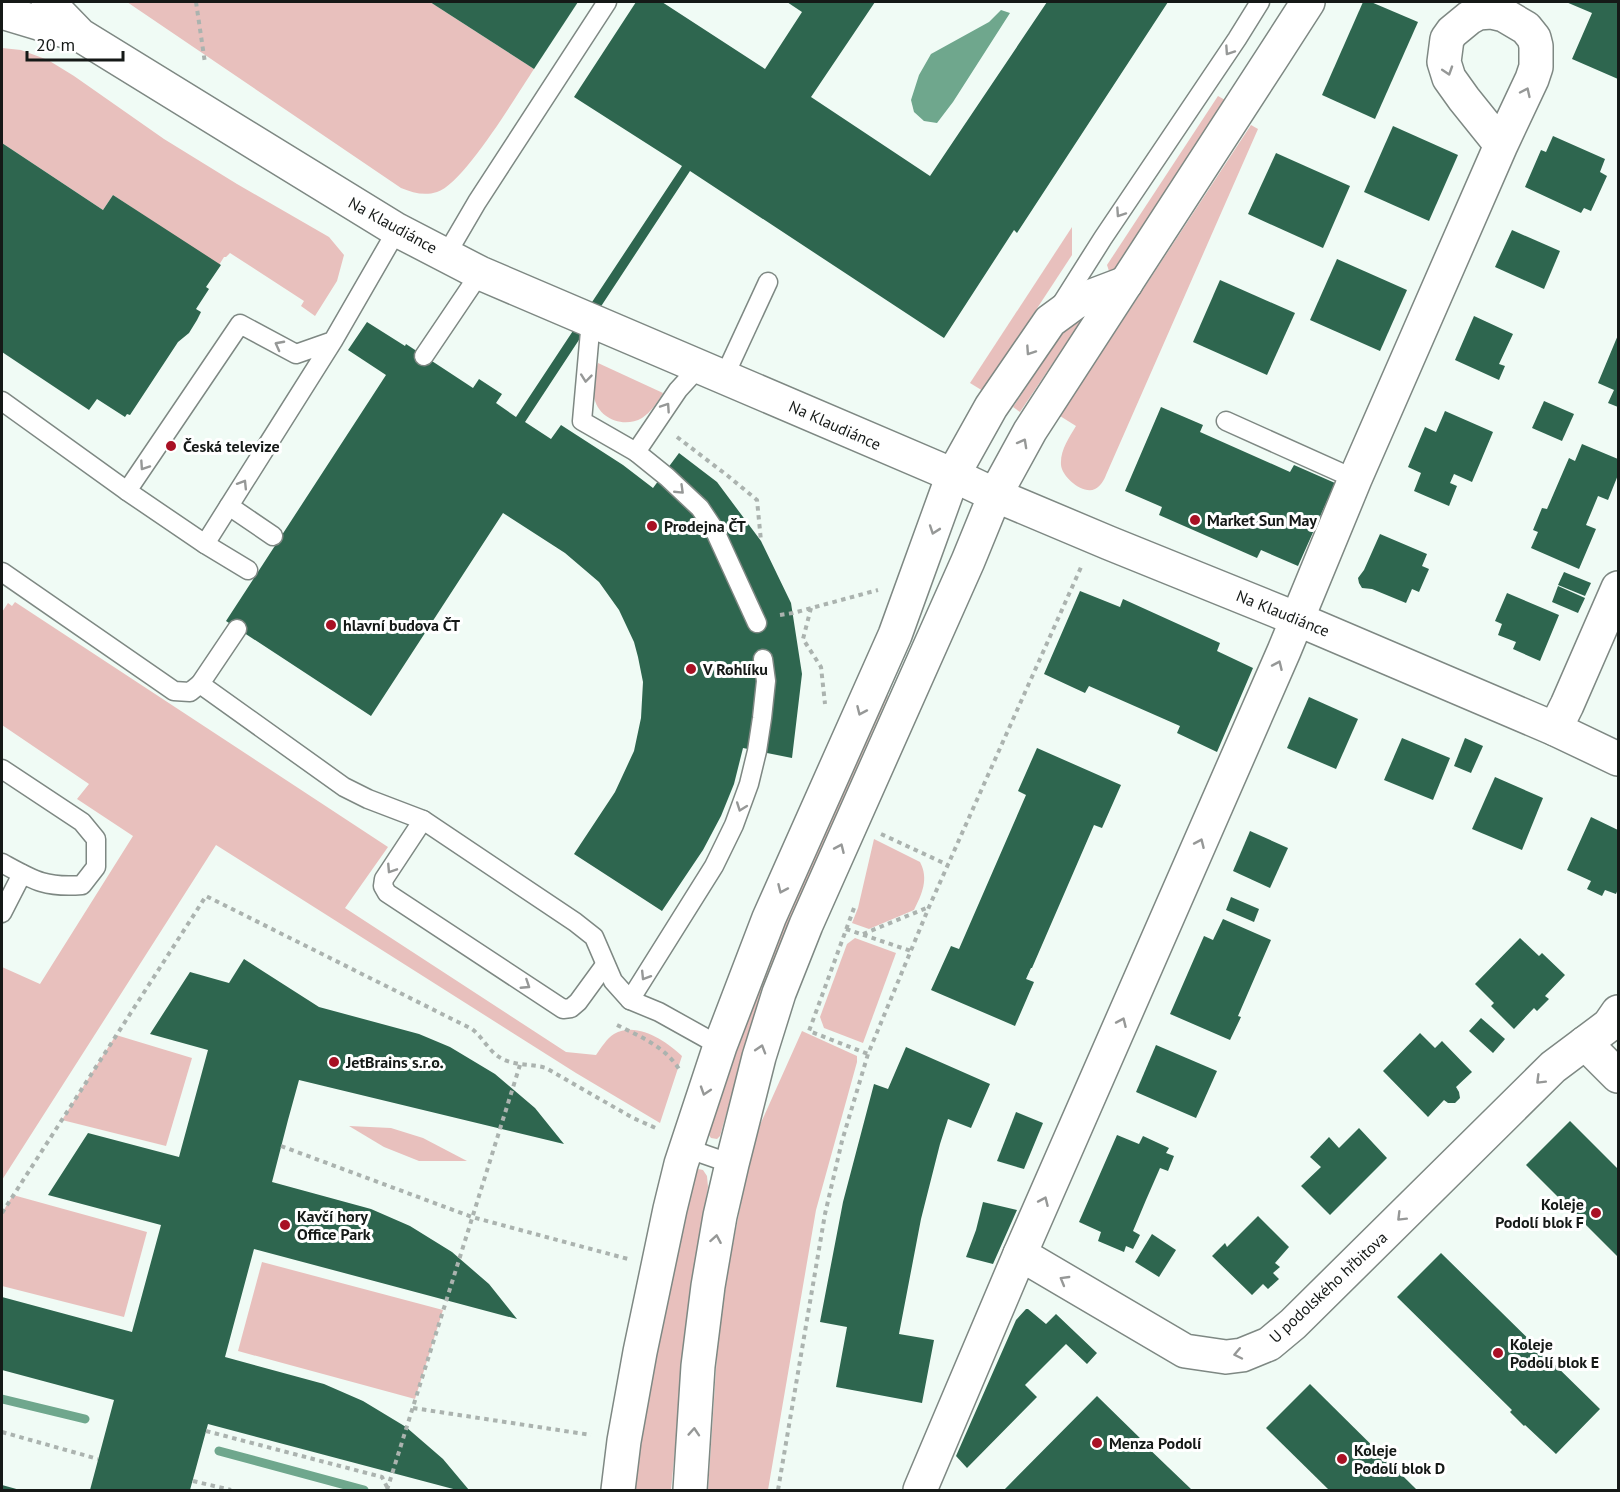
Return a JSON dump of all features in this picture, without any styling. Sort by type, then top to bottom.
[{"type":"street","name":"Na Klaudiánce","points":[[48,2],[80,35],[397,230],[480,273],[712,371],[995,495],[1298,618],[1555,729],[1618,759]]},
{"type":"street","points":[[690,1491],[698,1366],[720,1216],[759,1057],[783,983],[806,925],[964,571],[995,495],[1030,431],[1308,2]]},
{"type":"street","name":"Na Klaudiánce","points":[[2,12],[80,35]]},
{"type":"street","points":[[920,1491],[1020,1254],[1298,618],[1355,479],[1501,145]]},
{"type":"street","points":[[618,1491],[624,1441],[640,1352],[670,1209],[675,1139],[720,1046],[769,918],[895,635],[952,475],[991,407],[1050,321],[1076,302],[1126,283]]},
{"type":"street","points":[[1555,729],[1618,588]]},
{"type":"street","name":"U podolského hřbitova","points":[[1020,1254],[1185,1351],[1226,1357],[1242,1355],[1269,1344],[1293,1324],[1553,1067],[1609,1025],[1618,1012]]},
{"type":"street","points":[[1585,1043],[1618,1076]]},
{"type":"lane","points":[[446,255],[477,202],[607,2]]},
{"type":"lane","points":[[1050,321],[1260,2]]},
{"type":"lane","points":[[205,544],[333,342],[397,230]]},
{"type":"lane","points":[[424,356],[480,273]]},
{"type":"lane","points":[[636,452],[678,390],[712,371],[768,282]]},
{"type":"lane","points":[[591,320],[582,421],[636,452],[700,508],[765,620]]},
{"type":"lane","points":[[127,491],[240,324],[296,354],[333,342]]},
{"type":"lane","points":[[2,401],[127,491],[248,570]]},
{"type":"lane","points":[[1226,421],[1355,479]]},
{"type":"lane","points":[[229,506],[273,536]]},
{"type":"lane","points":[[2,572],[174,690],[189,692],[200,684],[237,629]]},
{"type":"lane","points":[[630,1000],[714,866],[734,825],[749,784],[757,751],[766,681],[763,659]]},
{"type":"lane","points":[[200,684],[344,787],[368,799],[423,820],[589,932],[598,944],[613,981],[630,1000],[668,1017],[720,1046]]},
{"type":"lane","points":[[2,768],[82,822],[96,839],[96,867],[82,885],[62,887],[36,882],[2,863]]},
{"type":"lane","points":[[423,820],[384,879],[382,886],[387,893],[563,1009],[572,1008],[578,1002],[605,965]]},
{"type":"lane","points":[[2,913],[21,874]]},
{"type":"lane","points":[[675,1139],[732,1164]]},
{"type":"path","points":[[196,2],[205,63]]},
{"type":"path","points":[[677,436],[757,500],[761,542]]},
{"type":"path","points":[[778,1491],[825,1214],[842,1141],[868,1054],[929,907],[1085,558]]},
{"type":"path","points":[[765,620],[878,590]]},
{"type":"path","points":[[812,607],[803,639],[821,667],[825,704]]},
{"type":"path","points":[[872,830],[948,865]]},
{"type":"path","points":[[2,1213],[206,896],[472,1029],[495,1054],[506,1060],[554,1071],[633,1119],[675,1139]]},
{"type":"path","points":[[863,934],[929,907]]},
{"type":"path","points":[[854,908],[809,1031],[868,1054]]},
{"type":"path","points":[[846,929],[911,951]]},
{"type":"path","points":[[617,1025],[659,1047],[672,1058],[682,1074]]},
{"type":"path","points":[[388,1490],[520,1065]]},
{"type":"path","points":[[281,1146],[471,1217],[632,1260]]},
{"type":"path","points":[[413,1408],[601,1436]]},
{"type":"path","points":[[206,1431],[382,1477],[388,1490]]},
{"type":"path","points":[[2,1432],[98,1459]]},
{"type":"path","points":[[193,1481],[231,1491]]},
{"type":"shaded area","points":[[127,2],[430,2],[534,69],[489,138],[461,173],[448,186],[437,192],[419,193],[401,188]]},
{"type":"shaded area","points":[[1001,10],[1010,13],[953,102],[937,123],[924,121],[914,112],[911,100],[919,75],[931,54],[989,22]]},
{"type":"shaded area","points":[[2,48],[21,50],[48,60],[164,139],[329,237],[344,255],[337,281],[315,316],[301,306],[304,301],[230,253],[219,265],[113,195],[103,210],[2,143]]},
{"type":"shaded area","points":[[1218,96],[1225,100],[1114,270],[1109,271],[1107,265]]},
{"type":"shaded area","points":[[1251,125],[1258,129],[1104,479],[1095,489],[1079,487],[1065,475],[1061,465],[1063,449],[1076,426],[1060,416]]},
{"type":"shaded area","points":[[1072,227],[1072,255],[983,391],[970,383]]},
{"type":"shaded area","points":[[1077,316],[1084,321],[1080,336],[1067,342],[1020,412],[1013,407],[1073,317]]},
{"type":"shaded area","points":[[598,363],[663,393],[648,413],[635,421],[619,422],[605,416],[596,404],[594,396],[594,379]]},
{"type":"shaded area","points":[[15,602],[388,847],[345,908],[566,1052],[596,1055],[611,1036],[632,1030],[651,1034],[675,1050],[682,1056],[660,1123],[576,1073],[216,845],[2,1180],[2,967],[40,984],[133,836],[77,799],[89,784],[2,725],[2,612],[8,603],[12,606]]},
{"type":"shaded area","points":[[880,692],[888,696],[791,917],[745,1048],[720,1136],[717,1139],[711,1138],[708,1134],[749,1005]]},
{"type":"shaded area","points":[[874,839],[920,862],[924,880],[922,892],[914,910],[869,929],[852,923],[858,908]]},
{"type":"shaded area","points":[[855,938],[896,953],[863,1043],[824,1028],[820,1017],[847,944]]},
{"type":"shaded area","points":[[802,1031],[857,1056],[857,1062],[816,1210],[768,1490],[708,1490],[717,1354],[723,1304],[750,1157],[760,1125]]},
{"type":"shaded area","points":[[116,1035],[192,1058],[166,1146],[62,1120]]},
{"type":"shaded area","points":[[349,1126],[391,1128],[423,1138],[467,1161],[419,1161],[384,1147]]},
{"type":"shaded area","points":[[698,1169],[703,1170],[707,1176],[708,1187],[693,1272],[671,1490],[635,1490],[644,1424],[674,1265]]},
{"type":"shaded area","points":[[13,1195],[147,1232],[124,1317],[2,1286],[2,1213]]},
{"type":"shaded area","points":[[262,1262],[443,1310],[415,1399],[238,1351]]},
{"type":"building","points":[[430,2],[578,2],[534,69]]},
{"type":"building","points":[[636,2],[662,2],[765,69],[802,12],[787,2],[875,2],[811,97],[930,176],[1047,2],[1168,2],[1017,233],[1014,230],[944,338],[690,171],[525,422],[551,439],[561,425],[623,465],[653,488],[679,453],[717,482],[761,541],[791,603],[802,674],[792,758],[743,748],[734,784],[721,816],[703,850],[662,911],[574,854],[615,792],[634,751],[641,718],[643,682],[634,642],[619,610],[599,582],[565,553],[503,513],[371,716],[226,621],[386,375],[348,350],[367,322],[405,346],[406,344],[473,388],[479,379],[502,394],[496,403],[516,417],[682,166],[574,97]]},
{"type":"building","points":[[1363,2],[1371,2],[1418,22],[1375,119],[1322,95]]},
{"type":"building","points":[[1566,2],[1618,2],[1618,79],[1572,59],[1592,13]]},
{"type":"building","points":[[1393,126],[1458,155],[1429,221],[1364,192]]},
{"type":"building","points":[[1553,136],[1605,159],[1600,172],[1607,176],[1591,211],[1584,208],[1581,213],[1525,187],[1541,150],[1546,152]]},
{"type":"building","points":[[2,143],[103,210],[113,195],[221,265],[206,287],[209,289],[196,309],[201,312],[197,320],[189,333],[178,342],[130,415],[127,414],[125,417],[97,399],[89,410],[2,352]]},
{"type":"building","points":[[1276,153],[1350,186],[1323,248],[1248,214]]},
{"type":"building","points":[[1512,230],[1560,251],[1544,289],[1495,267]]},
{"type":"building","points":[[1337,259],[1407,290],[1380,351],[1310,320]]},
{"type":"building","points":[[1220,280],[1295,313],[1267,375],[1193,342]]},
{"type":"building","points":[[1474,316],[1513,334],[1499,364],[1505,366],[1499,380],[1455,360]]},
{"type":"building","points":[[1618,335],[1618,407],[1608,403],[1614,390],[1598,383]]},
{"type":"building","points":[[1544,401],[1574,414],[1562,441],[1532,428]]},
{"type":"building","points":[[1161,407],[1203,425],[1200,432],[1290,472],[1294,465],[1335,483],[1298,566],[1261,550],[1257,558],[1159,515],[1162,507],[1125,491]]},
{"type":"building","points":[[1445,411],[1493,432],[1472,482],[1454,474],[1450,483],[1457,486],[1449,506],[1414,491],[1421,473],[1408,467],[1425,427],[1436,432]]},
{"type":"building","points":[[1582,444],[1618,459],[1618,475],[1608,500],[1598,496],[1586,525],[1596,529],[1579,569],[1531,548],[1538,532],[1533,530],[1542,508],[1547,509],[1569,458],[1575,461]]},
{"type":"building","points":[[1380,534],[1427,554],[1422,566],[1429,569],[1419,592],[1412,589],[1406,603],[1372,589],[1362,588],[1359,583],[1358,578]]},
{"type":"building","points":[[1564,572],[1591,583],[1585,596],[1558,585]]},
{"type":"building","points":[[1558,586],[1585,598],[1578,613],[1552,602]]},
{"type":"building","points":[[1080,591],[1120,607],[1123,599],[1220,643],[1217,651],[1253,668],[1217,752],[1177,733],[1180,726],[1089,686],[1085,693],[1044,674]]},
{"type":"building","points":[[1507,593],[1559,615],[1540,661],[1513,649],[1516,642],[1498,635],[1502,624],[1495,621]]},
{"type":"building","points":[[1309,697],[1358,719],[1336,769],[1287,748]]},
{"type":"building","points":[[1402,738],[1450,758],[1433,800],[1384,780]]},
{"type":"building","points":[[1465,738],[1483,746],[1471,773],[1454,766]]},
{"type":"building","points":[[1037,748],[1121,785],[1102,828],[1094,825],[1026,979],[1034,982],[1015,1026],[931,990],[951,946],[959,949],[1026,795],[1018,791]]},
{"type":"building","points":[[1495,777],[1543,798],[1522,850],[1472,829]]},
{"type":"building","points":[[1591,817],[1618,830],[1618,889],[1616,894],[1605,890],[1602,896],[1587,889],[1591,881],[1567,870]]},
{"type":"building","points":[[1250,831],[1288,848],[1270,888],[1233,871]]},
{"type":"building","points":[[1231,897],[1259,909],[1254,922],[1226,910]]},
{"type":"building","points":[[1223,919],[1271,940],[1230,1040],[1170,1014],[1204,936],[1213,940]]},
{"type":"building","points":[[1520,938],[1539,956],[1542,953],[1565,975],[1545,996],[1549,999],[1537,1011],[1534,1008],[1514,1029],[1491,1006],[1494,1003],[1475,984]]},
{"type":"building","name":"Kavčí hory Office Park","points":[[244,959],[319,1007],[419,1034],[450,1047],[495,1074],[535,1108],[564,1144],[299,1080],[288,1120],[272,1182],[371,1209],[410,1226],[452,1252],[489,1284],[517,1319],[254,1249],[225,1357],[324,1384],[363,1401],[406,1427],[443,1459],[469,1490],[457,1490],[208,1424],[190,1490],[90,1490],[114,1400],[2,1370],[2,1297],[132,1332],[161,1225],[48,1195],[88,1133],[179,1157],[208,1050],[150,1034],[190,972],[229,983]]},
{"type":"building","points":[[1481,1018],[1505,1039],[1493,1053],[1469,1031]]},
{"type":"building","points":[[1420,1033],[1435,1048],[1442,1041],[1472,1072],[1456,1087],[1460,1098],[1455,1103],[1448,1103],[1444,1100],[1428,1117],[1383,1071]]},
{"type":"building","points":[[1156,1045],[1217,1071],[1196,1118],[1136,1092]]},
{"type":"building","points":[[906,1047],[990,1084],[971,1128],[948,1119],[921,1219],[899,1334],[934,1340],[922,1403],[836,1387],[847,1327],[820,1322],[843,1202],[874,1084],[888,1089]]},
{"type":"building","points":[[1016,1112],[1043,1123],[1024,1169],[997,1161]]},
{"type":"building","name":"Koleje Podolí blok F","points":[[1570,1121],[1618,1169],[1618,1257],[1526,1165]]},
{"type":"building","points":[[1359,1128],[1387,1158],[1330,1215],[1301,1186],[1321,1167],[1310,1157],[1329,1137],[1339,1148]]},
{"type":"building","points":[[1117,1135],[1139,1144],[1143,1136],[1169,1148],[1166,1153],[1174,1156],[1168,1171],[1160,1168],[1133,1231],[1140,1235],[1133,1249],[1126,1246],[1124,1252],[1098,1241],[1101,1232],[1079,1222]]},
{"type":"building","points":[[983,1202],[1017,1210],[993,1264],[966,1257]]},
{"type":"building","points":[[1258,1216],[1289,1247],[1275,1263],[1280,1267],[1273,1273],[1279,1279],[1268,1289],[1263,1284],[1252,1295],[1212,1256],[1225,1243],[1227,1247]]},
{"type":"building","points":[[1152,1234],[1176,1250],[1159,1277],[1135,1262]]},
{"type":"building","name":"Koleje Podolí blok E","points":[[1441,1253],[1600,1409],[1556,1454],[1524,1426],[1510,1412],[1512,1410],[1397,1297]]},
{"type":"building","points":[[1026,1309],[1046,1324],[1056,1314],[1097,1353],[1087,1364],[1066,1344],[1025,1385],[1037,1397],[967,1468],[956,1456],[1016,1320]]},
{"type":"building","name":"Koleje Podolí blok D","points":[[1310,1384],[1417,1490],[1329,1490],[1266,1428]]},
{"type":"building","name":"Menza Podolí","points":[[1097,1396],[1144,1444],[1192,1490],[1004,1490]]},
{"type":"building","points":[[2,1485],[20,1490],[2,1490]]},
{"type":"waterway","points":[[2,1399],[85,1419]]},
{"type":"waterway","points":[[219,1451],[364,1490]]},
{"type":"place","name":"Česká televize","points":[[171,446]]},
{"type":"place","name":"Market Sun May","points":[[1195,520]]},
{"type":"place","name":"Prodejna ČT","points":[[652,526]]},
{"type":"place","name":"hlavní budova ČT","points":[[331,625]]},
{"type":"place","name":"V Rohlíku","points":[[691,669]]},
{"type":"place","name":"JetBrains s.r.o.","points":[[334,1062]]},
{"type":"place","name":"Koleje Podolí blok F","points":[[1596,1213]]},
{"type":"place","name":"Kavčí hory Office Park","points":[[285,1225]]},
{"type":"place","name":"Koleje Podolí blok E","points":[[1498,1353]]},
{"type":"place","name":"Menza Podolí","points":[[1097,1443]]},
{"type":"place","name":"Koleje Podolí blok D","points":[[1342,1459]]}]
